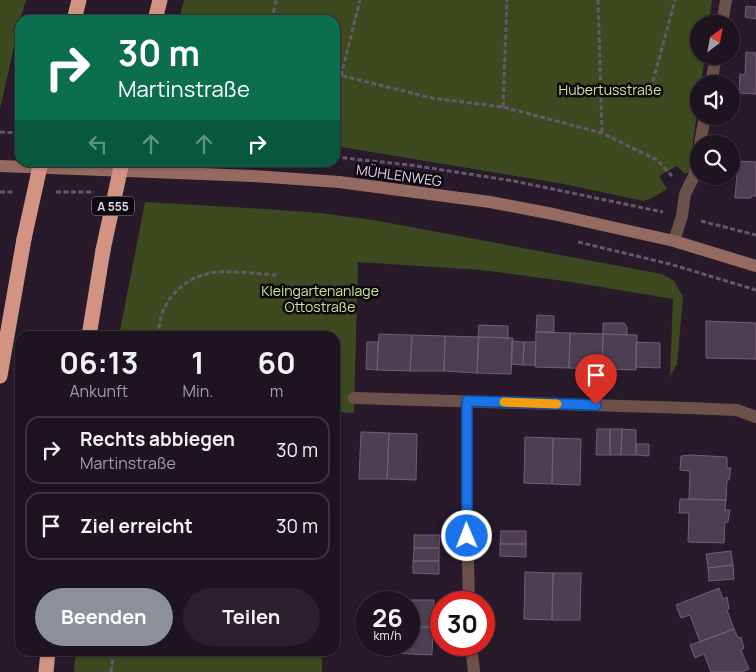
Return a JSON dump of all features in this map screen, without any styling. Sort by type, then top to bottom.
[{"type":"highway","points":[[76,15],[80,0]]},
{"type":"highway","points":[[156,15],[160,0]]},
{"type":"highway","points":[[0,376],[24,239],[40,167]]},
{"type":"highway","name":"A 555","points":[[90,331],[103,250],[121,167]]},
{"type":"highway","points":[[46,672],[48,656]]},
{"type":"street","points":[[724,15],[726,0]]},
{"type":"street","name":"MÜHLENWEG","points":[[0,166],[15,167]]},
{"type":"street","name":"MÜHLENWEG","points":[[24,167],[339,182],[490,202],[553,214],[674,242],[756,266]]},
{"type":"street","points":[[674,242],[682,216],[685,194],[690,184]]},
{"type":"street","points":[[354,398],[737,410],[756,417]]},
{"type":"street","points":[[467,401],[469,591]]},
{"type":"street","points":[[472,656],[474,672]]},
{"type":"path","points":[[273,15],[276,0]]},
{"type":"path","points":[[360,0],[341,76],[432,98],[503,107],[602,133],[657,160],[685,194]]},
{"type":"path","points":[[503,107],[508,0]]},
{"type":"path","points":[[598,0],[602,133]]},
{"type":"path","points":[[601,94],[650,92],[674,0]]},
{"type":"path","points":[[0,132],[15,133]]},
{"type":"path","points":[[0,192],[20,192]]},
{"type":"path","points":[[50,192],[100,192]]},
{"type":"path","points":[[575,241],[670,264],[756,290]]},
{"type":"path","points":[[159,331],[161,317],[168,301],[179,289],[197,277],[219,273],[277,275]]},
{"type":"path","points":[[112,672],[114,656]]},
{"type":"green space","points":[[0,0],[26,0],[22,15],[15,15],[15,42],[0,109]]},
{"type":"green space","name":"Hubertusstraße","points":[[184,0],[712,0],[710,15],[690,15],[690,65],[704,65],[702,75],[690,75],[690,125],[695,125],[694,135],[690,135],[689,172],[685,174],[677,166],[659,176],[667,189],[643,201],[564,184],[340,147],[340,15],[180,15]]},
{"type":"green space","name":"Kleingartenanlage Ottostraße","points":[[145,202],[320,213],[373,220],[662,274],[674,281],[683,297],[677,364],[670,377],[673,299],[571,282],[481,270],[358,262],[354,413],[340,412],[340,331],[120,331]]},
{"type":"green space","points":[[76,656],[322,656],[322,672],[74,672]]},
{"type":"building","points":[[746,6],[756,7],[756,19],[745,17]]},
{"type":"building","points":[[746,52],[756,53],[756,94],[740,93],[740,74],[745,75]]},
{"type":"building","points":[[740,161],[756,162],[756,196],[751,196],[751,198],[735,198],[736,185],[740,185]]},
{"type":"building","points":[[537,315],[554,316],[554,332],[536,332]]},
{"type":"building","points":[[706,321],[756,323],[756,359],[706,358]]},
{"type":"building","points":[[603,323],[624,323],[627,327],[627,335],[603,334]]},
{"type":"building","points":[[479,325],[508,326],[508,338],[478,337]]},
{"type":"building","points":[[536,332],[570,333],[569,368],[535,367]]},
{"type":"building","points":[[570,333],[603,334],[602,369],[569,368]]},
{"type":"building","points":[[379,334],[412,335],[410,371],[377,370]]},
{"type":"building","points":[[603,334],[637,335],[636,370],[602,369]]},
{"type":"building","points":[[412,335],[445,336],[444,371],[410,371]]},
{"type":"building","points":[[445,336],[479,337],[477,373],[444,371]]},
{"type":"building","points":[[478,337],[513,338],[511,374],[477,373]]},
{"type":"building","points":[[512,341],[524,342],[523,365],[511,364]]},
{"type":"building","points":[[367,342],[378,342],[377,370],[366,369]]},
{"type":"building","points":[[524,342],[536,342],[535,365],[523,365]]},
{"type":"building","points":[[636,342],[660,343],[660,368],[636,367]]},
{"type":"building","points":[[597,429],[610,429],[610,455],[596,455]]},
{"type":"building","points":[[610,429],[622,429],[621,455],[610,455]]},
{"type":"building","points":[[622,429],[636,430],[636,455],[621,455]]},
{"type":"building","points":[[361,432],[389,433],[387,479],[359,479]]},
{"type":"building","points":[[389,433],[417,434],[416,480],[387,479]]},
{"type":"building","points":[[525,437],[553,438],[552,484],[524,483]]},
{"type":"building","points":[[553,438],[581,439],[580,485],[552,484]]},
{"type":"building","points":[[636,444],[649,444],[649,456],[636,455]]},
{"type":"building","points":[[681,456],[727,457],[727,468],[731,468],[729,480],[727,480],[726,500],[689,499],[690,471],[680,470]]},
{"type":"building","points":[[680,499],[726,500],[725,510],[730,510],[728,522],[725,522],[724,543],[688,542],[689,513],[679,513]]},
{"type":"building","points":[[501,531],[526,531],[526,544],[500,544]]},
{"type":"building","points":[[414,535],[440,535],[439,548],[414,548]]},
{"type":"building","points":[[500,544],[526,544],[526,557],[500,556]]},
{"type":"building","points":[[414,548],[439,548],[439,561],[413,561]]},
{"type":"building","points":[[731,551],[733,565],[708,568],[706,554]]},
{"type":"building","points":[[413,561],[439,561],[439,574],[413,573]]},
{"type":"building","points":[[733,565],[734,579],[709,581],[708,568]]},
{"type":"building","points":[[525,572],[553,573],[552,620],[524,619]]},
{"type":"building","points":[[553,573],[581,573],[580,620],[552,620]]},
{"type":"building","points":[[719,588],[723,599],[727,597],[729,609],[727,610],[734,629],[700,642],[690,615],[681,618],[676,605]]},
{"type":"building","points":[[420,600],[430,600],[430,627],[420,627]]},
{"type":"building","points":[[420,627],[430,627],[430,655],[420,654]]},
{"type":"building","points":[[734,629],[738,638],[741,637],[744,648],[741,650],[749,669],[742,672],[711,672],[704,654],[695,658],[690,645]]},
{"type":"slow traffic","points":[[504,402],[557,404]]},
{"type":"route","points":[[467,536],[467,401],[596,405]]}]
